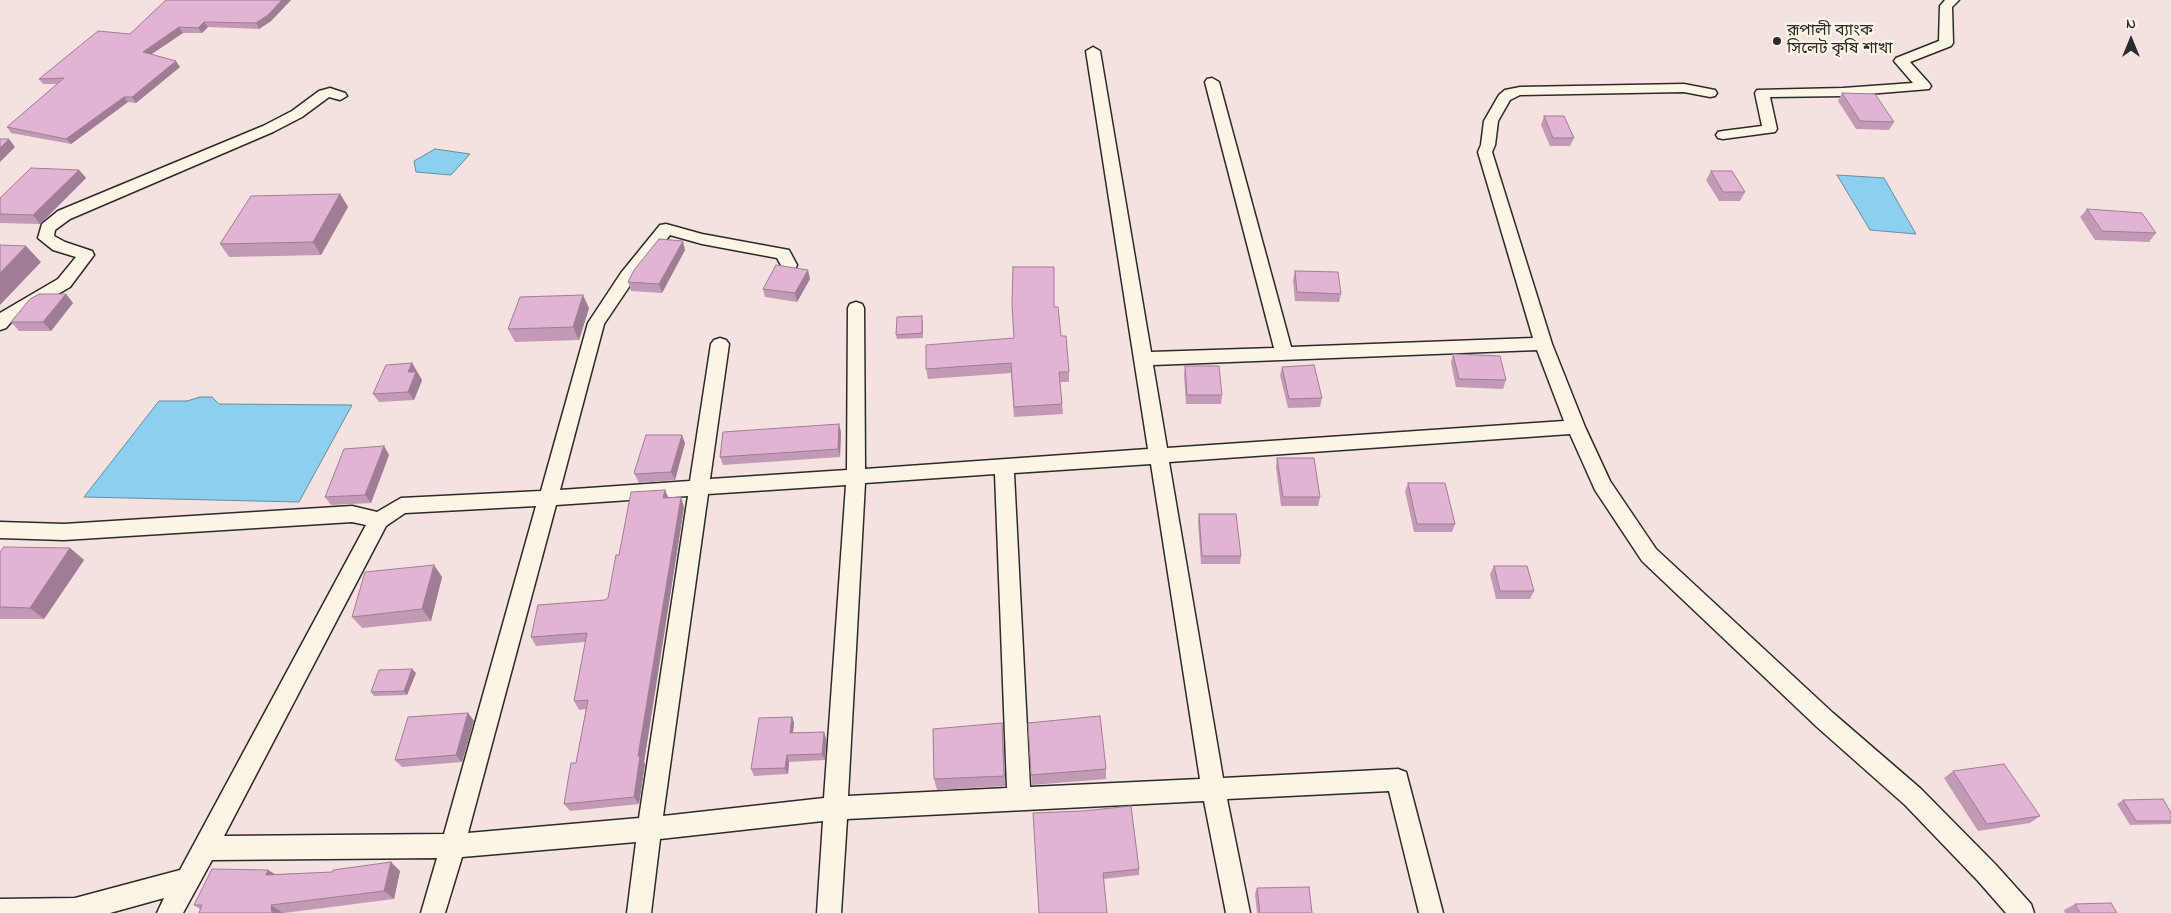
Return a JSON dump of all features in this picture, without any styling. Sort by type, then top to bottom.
[{"type":"street","points":[[1723,135],[1770,129],[1762,93],[1843,92],[1924,86],[1901,61],[1946,43],[1946,6],[1953,0]]},
{"type":"street","points":[[1093,51],[1213,789],[1238,913]]},
{"type":"street","points":[[1212,82],[1284,354]]},
{"type":"street","points":[[1710,93],[1684,88],[1520,91],[1510,93],[1504,98],[1491,121],[1488,145],[1485,152],[1543,344],[1576,428],[1602,485],[1649,556],[1825,720],[1913,797],[1987,873],[2022,913]]},
{"type":"street","points":[[0,324],[6,317],[64,283],[86,255],[58,246],[46,238],[48,228],[64,215],[268,129],[297,114],[324,94],[330,92],[340,96]]},
{"type":"street","points":[[433,913],[596,323],[627,277],[666,229],[702,239],[783,254],[789,265]]},
{"type":"street","points":[[829,913],[856,477],[856,308]]},
{"type":"street","points":[[639,913],[649,830],[720,344]]},
{"type":"street","points":[[1143,359],[1543,344]]},
{"type":"street","points":[[169,913],[379,520],[401,506],[700,488],[1576,428]]},
{"type":"street","points":[[1004,467],[1019,798]]},
{"type":"street","points":[[0,530],[64,532],[352,514],[379,520]]},
{"type":"street","points":[[205,848],[453,846],[649,830],[835,808],[1398,780],[1431,913]]},
{"type":"street","points":[[0,911],[75,910],[187,880]]},
{"type":"water","points":[[435,149],[470,154],[451,175],[416,172],[414,161]]},
{"type":"water","points":[[1837,175],[1884,178],[1916,234],[1870,230]]},
{"type":"water","points":[[200,397],[212,397],[219,404],[352,405],[299,502],[84,497],[159,401],[187,401]]},
{"type":"building","points":[[166,0],[282,0],[268,15],[256,23],[204,22],[198,28],[179,27],[143,52],[176,61],[132,97],[124,97],[66,139],[7,127],[64,78],[39,79],[98,31],[130,34]]},
{"type":"building","points":[[1842,93],[1875,94],[1894,122],[1860,121]]},
{"type":"building","points":[[1544,116],[1564,116],[1574,138],[1553,138]]},
{"type":"building","points":[[0,139],[9,139],[0,148]]},
{"type":"building","points":[[31,168],[79,170],[33,215],[0,214],[0,198]]},
{"type":"building","points":[[1711,171],[1732,171],[1745,192],[1723,192]]},
{"type":"building","points":[[340,194],[313,242],[220,244],[251,196]]},
{"type":"building","points":[[2087,209],[2142,213],[2156,233],[2102,231]]},
{"type":"building","points":[[659,239],[683,241],[659,284],[628,282],[634,270]]},
{"type":"building","points":[[0,245],[26,246],[0,273]]},
{"type":"building","points":[[776,265],[808,270],[795,293],[763,289]]},
{"type":"building","points":[[1013,267],[1054,267],[1054,307],[1058,307],[1061,336],[1066,336],[1069,372],[1059,372],[1062,404],[1014,407],[1011,363],[926,369],[926,345],[1014,338],[1012,305]]},
{"type":"building","points":[[1295,271],[1338,272],[1341,294],[1297,292]]},
{"type":"building","points":[[39,294],[66,294],[43,322],[11,322],[30,299]]},
{"type":"building","points":[[583,295],[573,327],[508,329],[520,297]]},
{"type":"building","points":[[922,316],[922,333],[896,335],[897,317]]},
{"type":"building","points":[[1453,354],[1500,356],[1506,380],[1459,379]]},
{"type":"building","points":[[412,363],[408,372],[416,372],[408,392],[373,394],[386,365]]},
{"type":"building","points":[[1314,365],[1322,398],[1289,399],[1282,367]]},
{"type":"building","points":[[1185,366],[1219,366],[1222,395],[1187,395]]},
{"type":"building","points":[[839,424],[838,449],[720,457],[723,432]]},
{"type":"building","points":[[646,435],[682,435],[671,472],[634,473]]},
{"type":"building","points":[[384,446],[365,495],[325,497],[344,449]]},
{"type":"building","points":[[1277,458],[1314,458],[1320,497],[1283,497]]},
{"type":"building","points":[[1408,483],[1445,483],[1455,524],[1417,524]]},
{"type":"building","points":[[665,490],[663,498],[681,497],[638,756],[640,756],[634,797],[564,804],[571,763],[576,763],[588,700],[574,701],[587,633],[531,637],[538,605],[605,600],[608,598],[616,555],[619,555],[631,492]]},
{"type":"building","points":[[1199,514],[1236,514],[1241,556],[1202,556]]},
{"type":"building","points":[[4,547],[70,548],[30,608],[0,607],[0,552]]},
{"type":"building","points":[[434,565],[422,609],[352,617],[365,572]]},
{"type":"building","points":[[1494,566],[1527,566],[1534,591],[1500,591]]},
{"type":"building","points":[[412,669],[404,691],[371,692],[379,670]]},
{"type":"building","points":[[468,713],[456,755],[395,760],[408,717]]},
{"type":"building","points":[[1100,716],[1106,769],[1031,775],[1028,723]]},
{"type":"building","points":[[792,717],[790,733],[824,732],[822,754],[787,755],[785,768],[751,769],[759,718]]},
{"type":"building","points":[[1002,723],[1004,776],[934,779],[933,729]]},
{"type":"building","points":[[2004,764],[2040,816],[1987,824],[1953,771]]},
{"type":"building","points":[[2163,799],[2171,813],[2171,821],[2136,821],[2123,800]]},
{"type":"building","points":[[1131,806],[1139,869],[1103,873],[1107,913],[1039,913],[1033,813],[1083,811]]},
{"type":"building","points":[[391,862],[384,891],[271,905],[272,913],[199,913],[202,905],[194,905],[212,869],[268,870],[266,875],[332,872],[333,870]]},
{"type":"building","points":[[1309,887],[1312,913],[1260,913],[1257,888]]},
{"type":"building","points":[[2111,903],[2117,913],[2080,913],[2075,904]]},
{"type":"place","name":"রূপালী ব্যাংক সিলেট কৃষি শাখা","points":[[1777,41]]}]
